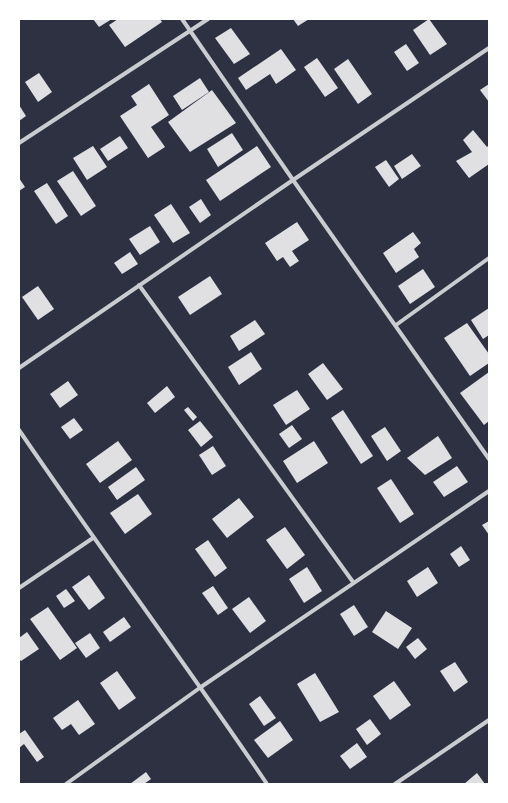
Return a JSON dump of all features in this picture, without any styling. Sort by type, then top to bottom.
[{"type":"street","points":[[182,19],[489,459]]},
{"type":"street","points":[[19,142],[208,19]]},
{"type":"street","points":[[19,368],[489,48]]},
{"type":"street","points":[[396,325],[489,258]]},
{"type":"street","points":[[139,285],[353,582]]},
{"type":"street","points":[[19,430],[93,538],[201,687],[266,784]]},
{"type":"street","points":[[66,784],[201,687],[353,582],[489,491]]},
{"type":"street","points":[[19,588],[93,538]]},
{"type":"street","points":[[395,784],[489,720]]},
{"type":"building","points":[[93,19],[112,19],[99,27]]},
{"type":"building","points":[[118,19],[160,19],[162,22],[125,47],[109,25]]},
{"type":"building","points":[[293,19],[309,19],[298,26]]},
{"type":"building","points":[[429,19],[447,44],[430,55],[413,30]]},
{"type":"building","points":[[231,28],[250,54],[234,64],[215,38]]},
{"type":"building","points":[[406,44],[419,63],[407,71],[394,52]]},
{"type":"building","points":[[281,49],[296,70],[276,84],[270,74],[246,90],[238,78]]},
{"type":"building","points":[[317,58],[338,88],[325,97],[304,67]]},
{"type":"building","points":[[348,59],[372,94],[358,104],[334,69]]},
{"type":"building","points":[[39,73],[52,92],[38,102],[25,82]]},
{"type":"building","points":[[200,78],[209,92],[182,110],[173,96]]},
{"type":"building","points":[[149,84],[169,115],[151,127],[165,147],[148,158],[120,116],[137,105],[131,96]]},
{"type":"building","points":[[489,84],[489,102],[480,90]]},
{"type":"building","points":[[212,90],[236,123],[190,152],[168,122]]},
{"type":"building","points":[[19,105],[26,116],[19,121]]},
{"type":"building","points":[[473,130],[487,147],[489,145],[489,164],[469,178],[456,161],[472,152],[463,140]]},
{"type":"building","points":[[232,133],[243,150],[218,167],[207,149]]},
{"type":"building","points":[[120,136],[128,148],[108,161],[100,149]]},
{"type":"building","points":[[93,146],[107,167],[87,180],[73,158]]},
{"type":"building","points":[[257,146],[271,167],[220,201],[206,180]]},
{"type":"building","points":[[412,154],[421,166],[402,179],[394,166]]},
{"type":"building","points":[[386,160],[399,179],[389,187],[375,167]]},
{"type":"building","points":[[73,171],[96,206],[81,216],[57,181]]},
{"type":"building","points":[[19,178],[25,187],[19,191]]},
{"type":"building","points":[[47,183],[68,216],[56,224],[34,191]]},
{"type":"building","points":[[201,199],[211,215],[200,223],[189,207]]},
{"type":"building","points":[[171,204],[190,233],[173,243],[154,215]]},
{"type":"building","points":[[297,222],[309,240],[292,251],[299,261],[290,267],[283,257],[277,261],[265,243]]},
{"type":"building","points":[[150,226],[160,242],[140,255],[129,239]]},
{"type":"building","points":[[413,232],[421,243],[414,249],[419,257],[396,273],[383,253]]},
{"type":"building","points":[[130,252],[138,264],[122,274],[114,263]]},
{"type":"building","points":[[423,269],[435,287],[410,304],[398,286]]},
{"type":"building","points":[[210,276],[222,294],[190,315],[178,297]]},
{"type":"building","points":[[38,286],[54,309],[38,320],[22,297]]},
{"type":"building","points":[[489,308],[489,335],[483,339],[471,320]]},
{"type":"building","points":[[255,320],[265,334],[239,351],[230,336]]},
{"type":"building","points":[[467,323],[489,354],[489,363],[470,376],[444,338]]},
{"type":"building","points":[[251,352],[262,369],[239,385],[228,367]]},
{"type":"building","points":[[323,363],[343,389],[327,400],[308,374]]},
{"type":"building","points":[[489,372],[489,421],[484,425],[460,393]]},
{"type":"building","points":[[68,381],[78,395],[60,408],[50,394]]},
{"type":"building","points":[[167,386],[175,397],[155,413],[147,403]]},
{"type":"building","points":[[297,390],[310,409],[286,425],[273,405]]},
{"type":"building","points":[[188,407],[197,417],[193,421],[184,410]]},
{"type":"building","points":[[343,410],[373,456],[361,464],[331,418]]},
{"type":"building","points":[[74,418],[83,430],[70,439],[61,427]]},
{"type":"building","points":[[200,421],[213,437],[201,447],[188,430]]},
{"type":"building","points":[[292,425],[302,439],[289,448],[279,434]]},
{"type":"building","points":[[385,427],[401,451],[387,461],[371,436]]},
{"type":"building","points":[[438,436],[452,458],[425,475],[407,458]]},
{"type":"building","points":[[118,441],[132,460],[100,483],[86,464]]},
{"type":"building","points":[[314,441],[328,463],[297,483],[283,461]]},
{"type":"building","points":[[213,446],[226,466],[212,475],[199,455]]},
{"type":"building","points":[[457,466],[468,482],[444,497],[433,482]]},
{"type":"building","points":[[136,467],[145,480],[117,500],[108,487]]},
{"type":"building","points":[[391,479],[414,514],[400,523],[377,488]]},
{"type":"building","points":[[138,494],[152,514],[125,534],[110,513]]},
{"type":"building","points":[[239,498],[254,517],[227,538],[212,519]]},
{"type":"building","points":[[489,521],[489,535],[482,525]]},
{"type":"building","points":[[285,527],[305,555],[287,569],[266,540]]},
{"type":"building","points":[[208,540],[227,568],[215,577],[195,549]]},
{"type":"building","points":[[461,546],[470,560],[459,567],[450,554]]},
{"type":"building","points":[[307,567],[322,591],[304,603],[289,579]]},
{"type":"building","points":[[428,567],[438,583],[417,597],[407,581]]},
{"type":"building","points":[[89,575],[105,598],[89,610],[72,587]]},
{"type":"building","points":[[213,586],[228,608],[218,615],[202,593]]},
{"type":"building","points":[[66,589],[75,601],[64,608],[56,596]]},
{"type":"building","points":[[249,597],[266,621],[250,633],[232,609]]},
{"type":"building","points":[[354,605],[368,627],[354,636],[340,614]]},
{"type":"building","points":[[48,607],[77,648],[60,660],[30,619]]},
{"type":"building","points":[[386,611],[412,628],[398,649],[372,632]]},
{"type":"building","points":[[124,617],[131,627],[110,642],[103,632]]},
{"type":"building","points":[[27,632],[39,649],[21,661],[19,659],[19,638]]},
{"type":"building","points":[[90,633],[100,648],[86,658],[75,643]]},
{"type":"building","points":[[418,638],[427,649],[415,659],[406,647]]},
{"type":"building","points":[[455,662],[468,682],[454,692],[440,671]]},
{"type":"building","points":[[117,671],[136,698],[119,710],[100,683]]},
{"type":"building","points":[[315,673],[339,712],[320,722],[297,684]]},
{"type":"building","points":[[394,681],[411,705],[390,720],[373,696]]},
{"type":"building","points":[[260,696],[276,718],[264,726],[249,704]]},
{"type":"building","points":[[78,700],[95,724],[79,735],[71,724],[62,730],[53,718]]},
{"type":"building","points":[[370,719],[381,734],[367,745],[356,729]]},
{"type":"building","points":[[280,721],[293,740],[268,758],[254,740]]},
{"type":"building","points":[[25,730],[44,757],[37,762],[24,744],[19,748],[19,734]]},
{"type":"building","points":[[357,743],[367,757],[350,769],[340,756]]},
{"type":"building","points":[[146,772],[151,779],[144,784],[130,784]]},
{"type":"building","points":[[477,773],[485,784],[464,784]]}]
